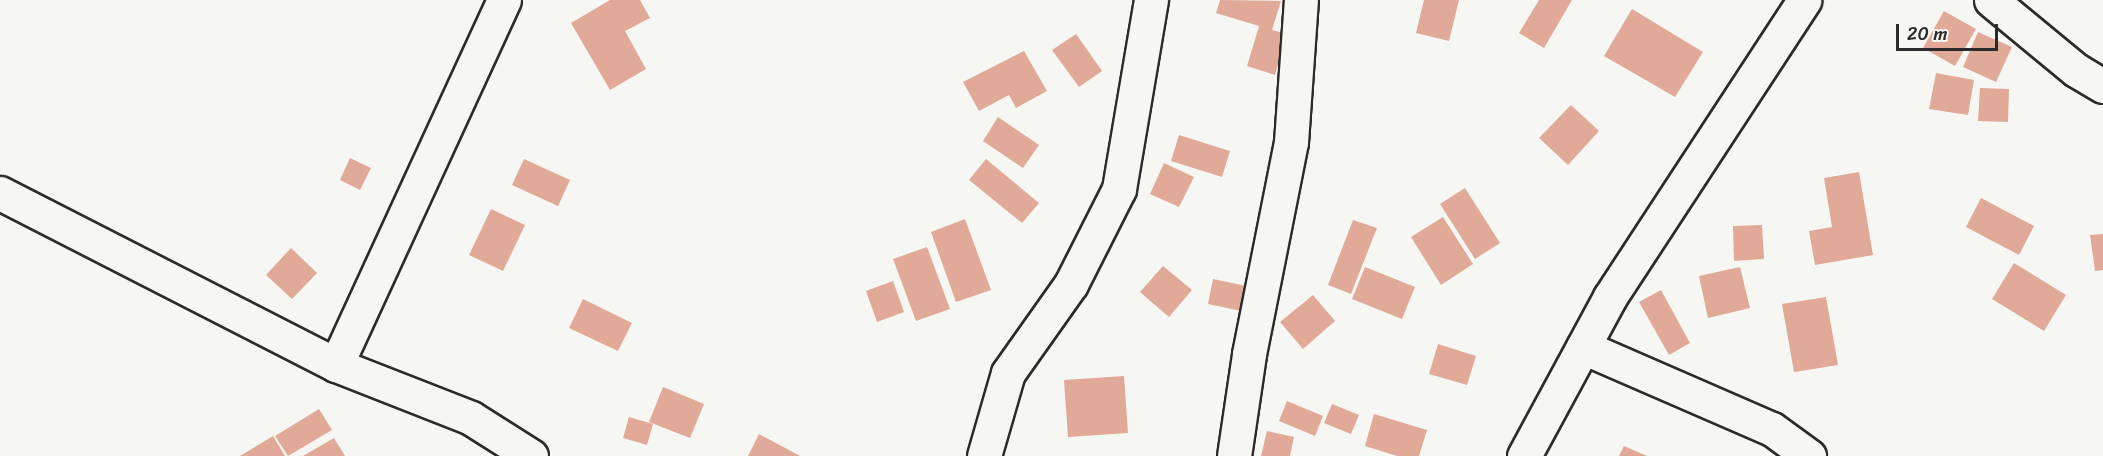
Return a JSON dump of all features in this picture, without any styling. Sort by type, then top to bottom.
[{"type":"street","points":[[336,365],[504,0]]},
{"type":"street","points":[[984,456],[1008,372],[1071,284],[1119,189],[1151,0]]},
{"type":"street","points":[[1234,456],[1265,268],[1291,142],[1301,0]]},
{"type":"street","points":[[1524,456],[1610,297],[1804,0]]},
{"type":"street","points":[[1991,0],[2076,70],[2103,86]]},
{"type":"street","points":[[0,193],[336,365],[471,418],[531,456]]},
{"type":"street","points":[[1583,347],[1772,429],[1809,456]]},
{"type":"building","points":[[610,0],[640,0],[650,18],[625,31],[646,69],[610,90],[571,23]]},
{"type":"building","points":[[1220,0],[1281,1],[1272,30],[1287,34],[1275,75],[1247,66],[1259,26],[1216,13]]},
{"type":"building","points":[[1424,0],[1459,0],[1449,41],[1416,33]]},
{"type":"building","points":[[1539,0],[1572,0],[1544,48],[1519,33]]},
{"type":"building","points":[[1632,9],[1703,52],[1675,97],[1604,56]]},
{"type":"building","points":[[1944,11],[1976,29],[1955,66],[1923,48]]},
{"type":"building","points":[[1978,32],[2012,47],[1996,82],[1963,67]]},
{"type":"building","points":[[1076,34],[1102,71],[1079,87],[1052,50]]},
{"type":"building","points":[[1024,51],[1047,91],[1016,108],[1009,95],[979,111],[963,82]]},
{"type":"building","points":[[1936,73],[1974,80],[1968,115],[1929,109]]},
{"type":"building","points":[[1980,88],[2009,89],[2008,122],[1978,121]]},
{"type":"building","points":[[1571,105],[1599,131],[1568,165],[1539,138]]},
{"type":"building","points":[[998,117],[1039,145],[1023,168],[983,141]]},
{"type":"building","points":[[1179,135],[1230,151],[1222,177],[1171,161]]},
{"type":"building","points":[[350,158],[371,168],[360,190],[340,180]]},
{"type":"building","points":[[524,159],[570,180],[558,206],[512,185]]},
{"type":"building","points":[[986,159],[1039,203],[1022,223],[969,180]]},
{"type":"building","points":[[1164,163],[1194,177],[1179,207],[1150,194]]},
{"type":"building","points":[[1859,172],[1873,255],[1815,265],[1809,231],[1832,227],[1824,178]]},
{"type":"building","points":[[1465,188],[1500,243],[1475,259],[1440,204]]},
{"type":"building","points":[[1981,198],[2034,226],[2019,255],[1966,227]]},
{"type":"building","points":[[491,209],[525,225],[503,271],[469,255]]},
{"type":"building","points":[[1443,217],[1473,264],[1441,285],[1411,237]]},
{"type":"building","points":[[965,219],[991,290],[956,302],[931,232]]},
{"type":"building","points":[[1353,220],[1377,228],[1351,294],[1328,285]]},
{"type":"building","points":[[1762,225],[1764,259],[1734,261],[1733,226]]},
{"type":"building","points":[[2103,234],[2103,270],[2095,271],[2090,235]]},
{"type":"building","points":[[927,247],[950,309],[916,321],[893,259]]},
{"type":"building","points":[[291,248],[317,273],[292,299],[266,275]]},
{"type":"building","points":[[2014,263],[2066,295],[2044,331],[1992,299]]},
{"type":"building","points":[[1163,266],[1192,290],[1169,317],[1140,292]]},
{"type":"building","points":[[1365,267],[1415,287],[1402,319],[1352,299]]},
{"type":"building","points":[[1740,267],[1750,308],[1708,318],[1699,276]]},
{"type":"building","points":[[1213,279],[1256,288],[1251,313],[1208,304]]},
{"type":"building","points":[[893,281],[904,312],[877,322],[866,291]]},
{"type":"building","points":[[1661,290],[1690,343],[1669,355],[1639,302]]},
{"type":"building","points":[[1313,295],[1335,321],[1303,349],[1280,322]]},
{"type":"building","points":[[1826,297],[1838,365],[1794,372],[1782,304]]},
{"type":"building","points":[[583,299],[632,323],[618,351],[569,328]]},
{"type":"building","points":[[1438,344],[1476,356],[1467,385],[1429,374]]},
{"type":"building","points":[[1124,376],[1128,433],[1068,437],[1064,380]]},
{"type":"building","points":[[663,387],[704,404],[690,438],[649,422]]},
{"type":"building","points":[[1287,401],[1323,416],[1315,436],[1279,421]]},
{"type":"building","points":[[1332,404],[1359,415],[1351,434],[1324,423]]},
{"type":"building","points":[[319,409],[332,430],[288,456],[275,436]]},
{"type":"building","points":[[1374,414],[1427,430],[1419,456],[1397,456],[1365,446]]},
{"type":"building","points":[[629,417],[653,424],[647,445],[623,438]]},
{"type":"building","points":[[1267,431],[1294,437],[1290,456],[1261,456]]},
{"type":"building","points":[[759,434],[800,456],[748,456]]},
{"type":"building","points":[[273,436],[285,456],[240,456]]},
{"type":"building","points":[[334,438],[345,456],[303,456]]},
{"type":"building","points":[[1624,446],[1647,456],[1619,456]]}]
